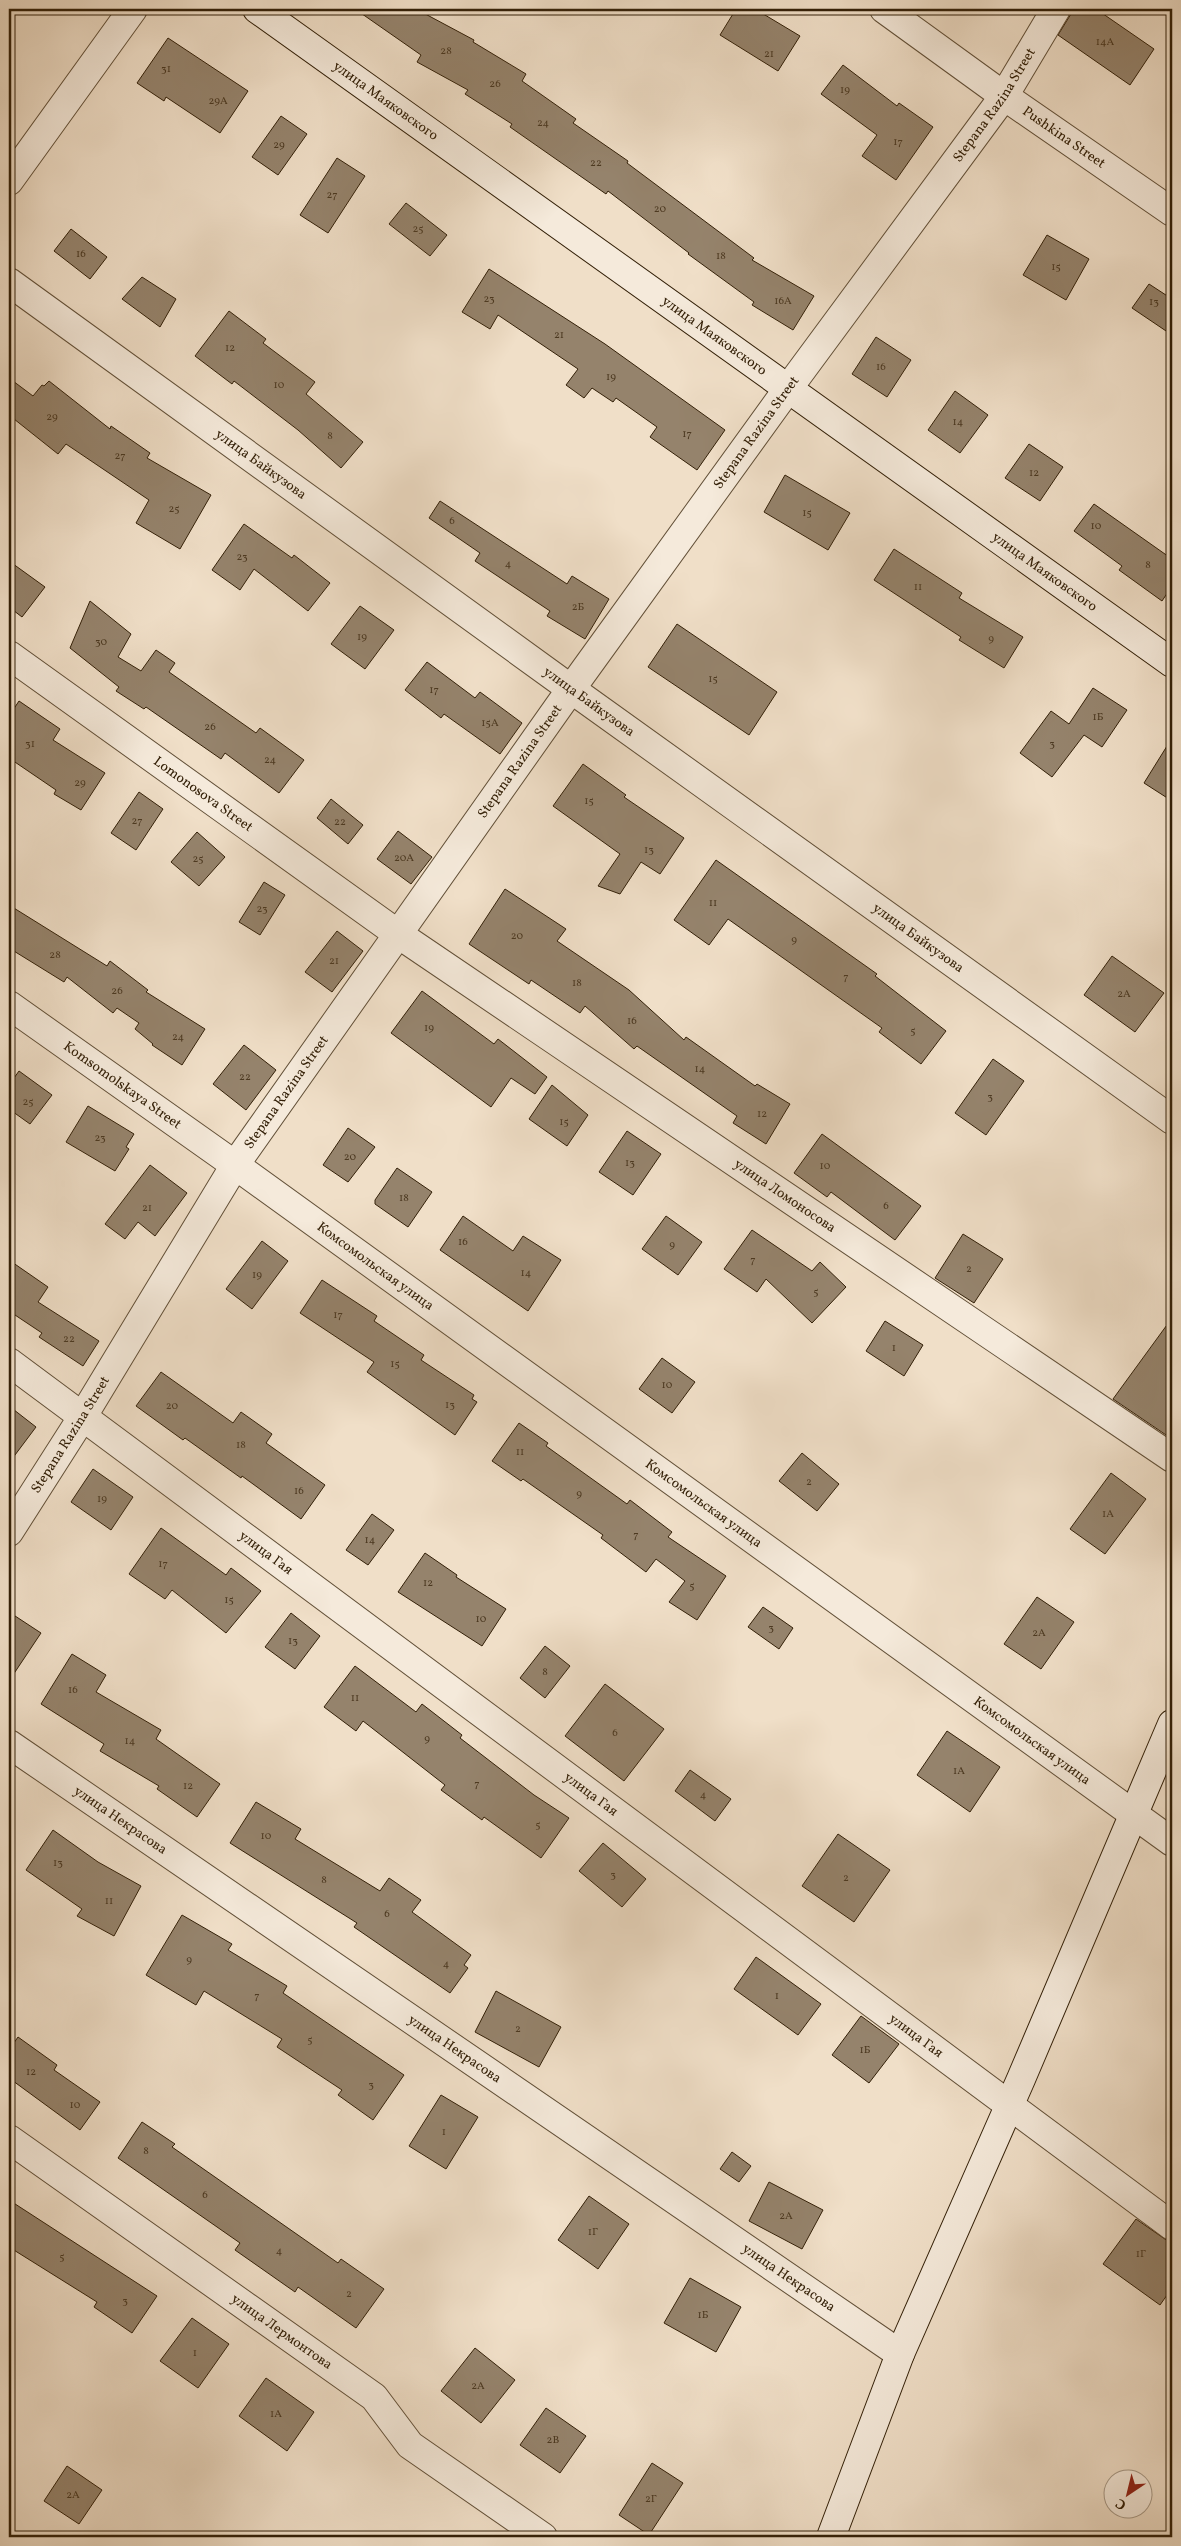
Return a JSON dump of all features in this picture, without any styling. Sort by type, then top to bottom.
[{"type":"street","points":[[9,181],[133,9]]},
{"type":"street","name":"улица Маяковского","points":[[258,9],[787,390],[1172,663]]},
{"type":"street","name":"Pushkina Street","points":[[884,9],[1004,96],[1172,212]]},
{"type":"street","name":"Stepana Razina Street","points":[[9,1532],[83,1416],[235,1165],[570,689],[1004,96],[1056,9]]},
{"type":"street","name":"улица Байкузова","points":[[9,282],[570,689],[1172,1120]]},
{"type":"street","name":"Lomonosova Street","points":[[9,655],[398,934]]},
{"type":"street","name":"улица Ломоносова","points":[[398,934],[1172,1458]]},
{"type":"street","name":"Komsomolskaya Street","points":[[9,1005],[235,1165]]},
{"type":"street","name":"Комсомольская улица","points":[[235,1165],[1172,1842]]},
{"type":"street","name":"улица Гая","points":[[9,1362],[1172,2226]]},
{"type":"street","points":[[831,2537],[900,2354],[1010,2106],[1172,1724]]},
{"type":"street","name":"улица Некрасова","points":[[9,1744],[900,2354]]},
{"type":"street","name":"улица Лермонтова","points":[[9,2139],[374,2397],[410,2445],[543,2537]]},
{"type":"building","points":[[355,9],[416,9],[474,40],[473,42],[526,74],[522,81],[576,119],[573,123],[628,161],[627,163],[754,258],[752,260],[814,296],[793,330],[752,305],[754,302],[688,254],[608,191],[606,194],[510,127],[512,124],[465,94],[468,90],[417,62],[421,55]]},
{"type":"building","points":[[736,9],[755,9],[800,36],[778,71],[720,35]]},
{"type":"building","points":[[1074,9],[1096,9],[1154,49],[1130,85],[1058,35]]},
{"type":"building","points":[[168,38],[248,91],[220,133],[166,97],[164,101],[137,83]]},
{"type":"building","points":[[843,65],[897,106],[899,103],[933,127],[896,180],[862,156],[877,135],[821,94]]},
{"type":"building","points":[[281,116],[307,134],[278,175],[252,157]]},
{"type":"building","points":[[337,158],[365,176],[328,233],[300,215]]},
{"type":"building","points":[[406,203],[447,235],[430,256],[389,224]]},
{"type":"building","points":[[71,229],[107,257],[90,279],[54,251]]},
{"type":"building","points":[[1047,235],[1089,259],[1066,300],[1023,275]]},
{"type":"building","points":[[489,269],[605,344],[725,430],[697,470],[650,437],[657,427],[616,398],[613,402],[592,388],[584,398],[566,385],[578,369],[498,315],[490,329],[462,312]]},
{"type":"building","points":[[142,277],[176,299],[160,327],[122,299]]},
{"type":"building","points":[[1149,284],[1172,299],[1172,335],[1132,308]]},
{"type":"building","points":[[229,311],[266,339],[263,343],[315,382],[306,394],[363,442],[341,468],[298,430],[234,381],[232,384],[195,356]]},
{"type":"building","points":[[876,337],[911,360],[887,397],[852,374]]},
{"type":"building","points":[[9,378],[33,396],[42,385],[44,386],[49,381],[110,429],[111,426],[150,453],[147,458],[211,495],[180,549],[136,523],[149,500],[66,444],[58,454],[9,415]]},
{"type":"building","points":[[955,391],[988,415],[960,453],[928,430]]},
{"type":"building","points":[[1029,444],[1063,467],[1040,501],[1005,478]]},
{"type":"building","points":[[785,475],[850,513],[828,550],[764,512]]},
{"type":"building","points":[[440,501],[567,584],[572,576],[609,599],[585,639],[547,616],[550,611],[475,561],[480,553],[429,518]]},
{"type":"building","points":[[1094,504],[1172,559],[1172,586],[1162,601],[1119,570],[1122,566],[1074,531]]},
{"type":"building","points":[[244,524],[292,558],[294,555],[330,583],[308,611],[254,569],[240,590],[212,570]]},
{"type":"building","points":[[894,549],[962,593],[959,598],[1023,637],[1004,668],[959,640],[961,637],[874,580]]},
{"type":"building","points":[[9,561],[45,587],[22,617],[9,607]]},
{"type":"building","points":[[90,601],[131,634],[118,657],[141,671],[156,650],[175,663],[169,672],[256,733],[260,728],[304,760],[279,793],[225,753],[221,759],[146,707],[144,709],[116,691],[119,687],[70,648]]},
{"type":"building","points":[[360,606],[394,630],[365,669],[331,644]]},
{"type":"building","points":[[677,624],[777,692],[749,735],[648,667]]},
{"type":"building","points":[[427,662],[475,698],[480,692],[522,723],[500,754],[444,714],[441,718],[405,690]]},
{"type":"building","points":[[1093,688],[1127,710],[1102,747],[1084,735],[1052,777],[1020,753],[1051,711],[1069,724]]},
{"type":"building","points":[[19,701],[60,729],[53,740],[105,773],[81,810],[54,794],[56,790],[9,758],[9,716]]},
{"type":"building","points":[[1172,738],[1172,801],[1144,783]]},
{"type":"building","points":[[583,764],[626,795],[624,797],[684,838],[660,874],[641,862],[620,894],[598,886],[620,854],[553,806]]},
{"type":"building","points":[[139,792],[163,809],[136,850],[111,833]]},
{"type":"building","points":[[331,799],[363,825],[348,844],[317,818]]},
{"type":"building","points":[[398,831],[432,857],[411,884],[377,859]]},
{"type":"building","points":[[197,832],[225,857],[199,886],[171,862]]},
{"type":"building","points":[[716,860],[877,974],[875,976],[946,1031],[921,1064],[879,1032],[882,1028],[728,919],[709,945],[674,920]]},
{"type":"building","points":[[264,882],[285,895],[260,935],[239,922]]},
{"type":"building","points":[[505,889],[566,929],[557,941],[629,990],[684,1040],[686,1037],[755,1086],[757,1084],[790,1104],[766,1144],[733,1123],[737,1116],[637,1046],[634,1049],[585,1006],[580,1013],[531,980],[529,984],[469,944]]},
{"type":"building","points":[[9,905],[107,966],[110,961],[148,990],[146,992],[205,1029],[182,1065],[152,1045],[135,1029],[139,1023],[117,1008],[113,1013],[67,977],[64,982],[9,948]]},
{"type":"building","points":[[337,931],[363,951],[332,992],[305,972]]},
{"type":"building","points":[[1112,956],[1164,993],[1135,1032],[1084,995]]},
{"type":"building","points":[[422,991],[494,1044],[498,1039],[547,1077],[535,1094],[511,1078],[491,1107],[391,1033]]},
{"type":"building","points":[[244,1045],[276,1070],[246,1110],[213,1084]]},
{"type":"building","points":[[993,1059],[1024,1081],[986,1135],[955,1113]]},
{"type":"building","points":[[19,1071],[52,1095],[30,1124],[9,1109],[9,1085]]},
{"type":"building","points":[[552,1085],[588,1115],[567,1146],[529,1119]]},
{"type":"building","points":[[88,1106],[134,1134],[126,1147],[129,1149],[115,1171],[66,1142]]},
{"type":"building","points":[[348,1128],[375,1147],[348,1182],[323,1165]]},
{"type":"building","points":[[627,1131],[661,1154],[633,1195],[599,1172]]},
{"type":"building","points":[[822,1134],[921,1206],[895,1240],[831,1192],[827,1197],[794,1173]]},
{"type":"building","points":[[150,1165],[187,1193],[155,1236],[138,1222],[125,1239],[105,1224]]},
{"type":"building","points":[[397,1168],[432,1192],[408,1227],[375,1204],[375,1200]]},
{"type":"building","points":[[463,1216],[513,1251],[523,1236],[561,1260],[528,1311],[440,1250]]},
{"type":"building","points":[[666,1216],[702,1242],[678,1275],[642,1249]]},
{"type":"building","points":[[752,1230],[812,1271],[820,1262],[846,1287],[812,1323],[766,1279],[757,1292],[724,1269]]},
{"type":"building","points":[[963,1234],[1003,1259],[974,1303],[935,1278]]},
{"type":"building","points":[[262,1241],[288,1261],[252,1309],[226,1289]]},
{"type":"building","points":[[9,1260],[48,1287],[38,1302],[99,1341],[83,1366],[39,1337],[42,1333],[9,1311]]},
{"type":"building","points":[[322,1280],[377,1316],[374,1321],[424,1355],[421,1360],[474,1395],[472,1399],[477,1402],[455,1435],[367,1372],[374,1362],[300,1313]]},
{"type":"building","points":[[1172,1318],[1172,1432],[1169,1437],[1113,1399]]},
{"type":"building","points":[[885,1321],[923,1345],[904,1376],[866,1351]]},
{"type":"building","points":[[662,1358],[695,1382],[672,1413],[639,1389]]},
{"type":"building","points":[[161,1372],[233,1423],[241,1412],[272,1434],[266,1443],[325,1485],[301,1519],[242,1476],[241,1478],[185,1438],[183,1440],[136,1406]]},
{"type":"building","points":[[9,1406],[36,1427],[9,1463]]},
{"type":"building","points":[[519,1423],[548,1443],[546,1446],[627,1504],[630,1500],[672,1532],[668,1537],[726,1576],[697,1620],[669,1602],[685,1581],[656,1559],[646,1572],[601,1538],[603,1535],[523,1479],[521,1481],[492,1461]]},
{"type":"building","points":[[802,1453],[839,1484],[817,1511],[779,1481]]},
{"type":"building","points":[[93,1469],[133,1497],[111,1530],[71,1502]]},
{"type":"building","points":[[1111,1473],[1146,1499],[1105,1554],[1070,1529]]},
{"type":"building","points":[[372,1514],[394,1530],[368,1565],[346,1550]]},
{"type":"building","points":[[161,1528],[226,1575],[231,1568],[261,1591],[226,1633],[172,1590],[165,1599],[129,1574]]},
{"type":"building","points":[[425,1553],[457,1575],[456,1577],[506,1609],[482,1646],[398,1592]]},
{"type":"building","points":[[1037,1597],[1074,1622],[1041,1669],[1004,1644]]},
{"type":"building","points":[[763,1607],[793,1628],[779,1649],[748,1627]]},
{"type":"building","points":[[9,1612],[41,1633],[9,1681]]},
{"type":"building","points":[[291,1613],[320,1636],[295,1669],[265,1647]]},
{"type":"building","points":[[545,1646],[570,1666],[545,1698],[520,1678]]},
{"type":"building","points":[[72,1654],[106,1675],[96,1692],[161,1730],[156,1739],[220,1784],[197,1817],[157,1789],[159,1786],[100,1751],[104,1744],[41,1704]]},
{"type":"building","points":[[355,1666],[416,1712],[422,1704],[462,1735],[460,1738],[534,1795],[569,1818],[541,1858],[484,1817],[482,1820],[441,1790],[445,1785],[363,1721],[356,1731],[324,1707]]},
{"type":"building","points":[[605,1684],[664,1729],[624,1781],[565,1736]]},
{"type":"building","points":[[947,1731],[1000,1767],[970,1812],[917,1775]]},
{"type":"building","points":[[690,1770],[731,1799],[715,1821],[675,1791]]},
{"type":"building","points":[[256,1802],[301,1829],[295,1839],[380,1891],[389,1878],[421,1900],[412,1912],[471,1955],[464,1965],[468,1968],[450,1993],[354,1927],[357,1923],[230,1843]]},
{"type":"building","points":[[53,1830],[98,1862],[141,1886],[114,1936],[77,1916],[82,1909],[26,1870]]},
{"type":"building","points":[[838,1834],[890,1870],[854,1922],[802,1886]]},
{"type":"building","points":[[603,1843],[646,1879],[622,1907],[579,1871]]},
{"type":"building","points":[[182,1915],[232,1944],[228,1950],[287,1986],[283,1993],[404,2075],[373,2120],[338,2095],[342,2090],[277,2047],[282,2039],[204,1991],[196,2005],[146,1975]]},
{"type":"building","points":[[756,1957],[821,2004],[798,2035],[734,1989]]},
{"type":"building","points":[[496,1991],[561,2027],[539,2067],[475,2032]]},
{"type":"building","points":[[861,2016],[899,2044],[869,2083],[832,2055]]},
{"type":"building","points":[[18,2037],[57,2065],[54,2070],[100,2102],[80,2130],[9,2078],[9,2050]]},
{"type":"building","points":[[441,2095],[478,2117],[446,2169],[409,2146]]},
{"type":"building","points":[[142,2122],[175,2144],[172,2147],[338,2263],[341,2259],[384,2289],[356,2328],[298,2287],[295,2292],[235,2250],[240,2243],[118,2158]]},
{"type":"building","points":[[732,2152],[751,2166],[739,2182],[720,2169]]},
{"type":"building","points":[[769,2182],[823,2210],[802,2249],[749,2221]]},
{"type":"building","points":[[589,2196],[629,2224],[598,2269],[558,2240]]},
{"type":"building","points":[[9,2200],[157,2296],[132,2333],[94,2307],[97,2302],[9,2247]]},
{"type":"building","points":[[1136,2219],[1172,2244],[1172,2288],[1160,2305],[1103,2264]]},
{"type":"building","points":[[690,2278],[741,2307],[716,2352],[664,2323]]},
{"type":"building","points":[[192,2318],[229,2344],[198,2388],[160,2361]]},
{"type":"building","points":[[475,2348],[515,2380],[481,2423],[441,2391]]},
{"type":"building","points":[[266,2378],[314,2412],[287,2451],[239,2416]]},
{"type":"building","points":[[546,2408],[586,2436],[560,2473],[520,2445]]},
{"type":"building","points":[[652,2463],[683,2483],[649,2535],[619,2515]]},
{"type":"building","points":[[67,2466],[102,2490],[79,2524],[44,2501]]}]
